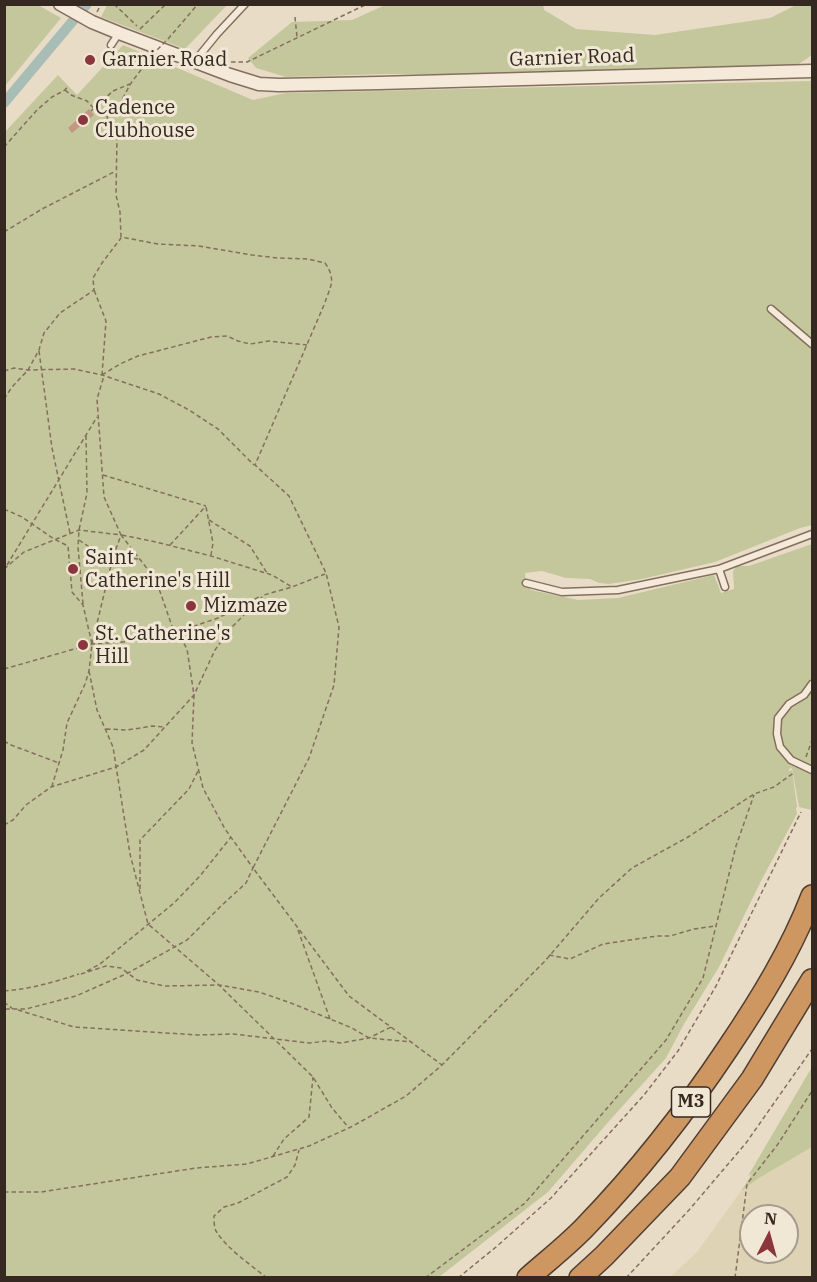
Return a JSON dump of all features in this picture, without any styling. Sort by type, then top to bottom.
[{"type":"highway","name":"M3","points":[[528,1278],[585,1228],[643,1163],[701,1089],[778,969],[813,896]]},
{"type":"highway","name":"M3","points":[[580,1278],[680,1177],[752,1079],[813,980]]},
{"type":"street","name":"Garnier Road","points":[[64,7],[124,35],[260,84],[813,71]]},
{"type":"lane","points":[[195,61],[245,4]]},
{"type":"lane","points":[[111,45],[124,35]]},
{"type":"lane","points":[[771,309],[813,344]]},
{"type":"lane","points":[[526,583],[562,592],[618,590],[718,569],[813,534]]},
{"type":"lane","points":[[718,569],[725,587]]},
{"type":"lane","points":[[813,684],[804,695],[789,704],[778,718],[777,735],[780,747],[791,760],[813,770]]},
{"type":"path","points":[[114,4],[140,29]]},
{"type":"path","points":[[124,35],[140,29],[166,4]]},
{"type":"path","points":[[65,90],[87,101],[99,114],[107,116],[113,113],[131,83],[152,55],[198,4]]},
{"type":"path","points":[[239,63],[247,62],[367,4]]},
{"type":"path","points":[[295,17],[297,38]]},
{"type":"path","points":[[91,111],[113,91],[131,83]]},
{"type":"path","points":[[4,147],[37,110],[68,86]]},
{"type":"path","points":[[107,116],[117,136],[117,195],[122,237],[93,278],[94,290],[106,321],[103,378],[97,399],[104,497],[121,535],[156,580],[173,629],[187,649],[194,695],[192,743],[203,788],[225,829],[349,996],[442,1065]]},
{"type":"path","points":[[4,232],[42,209],[116,171]]},
{"type":"path","points":[[122,237],[158,244],[199,246],[261,256],[308,259],[325,263],[331,272],[332,279],[324,305],[255,465]]},
{"type":"path","points":[[4,399],[28,370],[39,350],[44,333],[60,313],[94,290]]},
{"type":"path","points":[[102,375],[120,363],[138,356],[211,337],[227,336],[250,344],[269,341],[307,345]]},
{"type":"path","points":[[39,350],[52,448],[70,534]]},
{"type":"path","points":[[4,371],[14,368],[74,369],[102,375],[159,394],[218,429],[289,496],[326,573],[339,627],[334,685],[309,758],[246,884],[187,940],[128,973],[76,996],[26,1009],[4,1009]]},
{"type":"path","points":[[5,568],[98,416]]},
{"type":"path","points":[[86,436],[87,493],[79,530],[78,547],[83,605],[92,644]]},
{"type":"path","points":[[102,475],[206,506]]},
{"type":"path","points":[[206,506],[213,543],[211,556]]},
{"type":"path","points":[[169,546],[206,506]]},
{"type":"path","points":[[4,509],[22,517],[54,540],[68,546],[72,592],[83,605]]},
{"type":"path","points":[[209,520],[250,546],[268,574]]},
{"type":"path","points":[[5,568],[24,552],[79,530],[121,535],[211,556],[268,574],[292,587]]},
{"type":"path","points":[[51,787],[63,750],[67,723],[89,671],[92,644],[113,557],[121,535]]},
{"type":"path","points":[[78,539],[101,555],[140,560]]},
{"type":"path","points":[[4,669],[92,644],[153,640],[218,618],[264,595],[292,587],[326,573]]},
{"type":"path","points":[[4,825],[51,787],[116,767],[144,750],[194,695],[215,650],[230,629],[264,595]]},
{"type":"path","points":[[89,671],[97,710],[113,747],[130,854],[148,924],[219,985],[313,1077],[332,1108],[349,1128]]},
{"type":"path","points":[[105,729],[165,727]]},
{"type":"path","points":[[4,1192],[41,1192],[196,1168],[247,1164],[309,1146],[349,1128],[406,1096],[442,1065],[549,955],[599,898],[632,868],[688,837],[754,794],[774,786],[803,766],[813,740]]},
{"type":"path","points":[[4,741],[59,763]]},
{"type":"path","points":[[140,891],[140,840],[189,789],[198,770]]},
{"type":"path","points":[[425,1278],[525,1203],[666,1040],[703,978],[736,846],[754,794]]},
{"type":"path","points":[[458,1278],[551,1198],[644,1095],[678,1051],[716,986],[801,812]]},
{"type":"path","points":[[81,974],[100,964],[174,903],[200,876],[231,837]]},
{"type":"path","points":[[549,955],[570,959],[603,944],[669,936],[694,928],[716,925]]},
{"type":"path","points":[[297,926],[331,1020]]},
{"type":"path","points":[[4,991],[48,985],[106,966],[121,968],[137,980],[164,986],[219,985],[259,992],[291,1002],[352,1028],[369,1038]]},
{"type":"path","points":[[4,1002],[14,1009],[74,1027],[198,1035],[234,1034],[309,1043],[327,1041],[341,1043],[369,1038],[413,1042]]},
{"type":"path","points":[[369,1038],[391,1027]]},
{"type":"path","points":[[626,1278],[689,1210],[746,1143],[813,1049]]},
{"type":"path","points":[[272,1157],[284,1138],[309,1117],[313,1077]]},
{"type":"path","points":[[735,1278],[747,1184],[778,1144],[813,1091]]},
{"type":"path","points":[[267,1278],[224,1240],[215,1229],[213,1216],[224,1207],[238,1203],[287,1177],[295,1165],[300,1149]]},
{"type":"shaded area","points":[[812,1147],[812,1277],[669,1278],[697,1252],[741,1191]]},
{"type":"green space","points":[[5,4],[38,5],[61,18],[5,86]]},
{"type":"green space","points":[[107,4],[227,5],[185,49],[101,17]]},
{"type":"green space","points":[[385,5],[543,5],[544,10],[576,29],[655,35],[770,18],[796,5],[812,5],[812,55],[796,66],[503,75],[386,74],[286,77],[256,68],[248,58],[292,22],[352,20]]},
{"type":"green space","points":[[123,45],[253,100],[286,93],[812,81],[812,525],[715,562],[642,579],[609,584],[590,579],[566,578],[542,571],[525,573],[526,583],[531,590],[578,600],[618,598],[714,575],[721,593],[734,589],[733,571],[737,566],[749,566],[812,544],[812,810],[799,807],[792,768],[789,769],[789,771],[792,770],[797,814],[719,967],[666,1058],[548,1192],[439,1277],[5,1277],[4,133],[58,75],[77,95]]},
{"type":"green space","points":[[812,1067],[812,1147],[741,1191],[752,1174],[748,1176]]},
{"type":"building","name":"Cadence Clubhouse","points":[[89,109],[94,115],[72,133],[68,128]]},
{"type":"waterway","points":[[4,103],[87,4]]},
{"type":"place","name":"Garnier Road","points":[[90,60]]},
{"type":"place","name":"Cadence Clubhouse","points":[[83,120]]},
{"type":"place","name":"Saint Catherine's Hill","points":[[73,569]]},
{"type":"place","name":"Mizmaze","points":[[191,606]]},
{"type":"place","name":"St. Catherine's Hill","points":[[83,645]]}]
